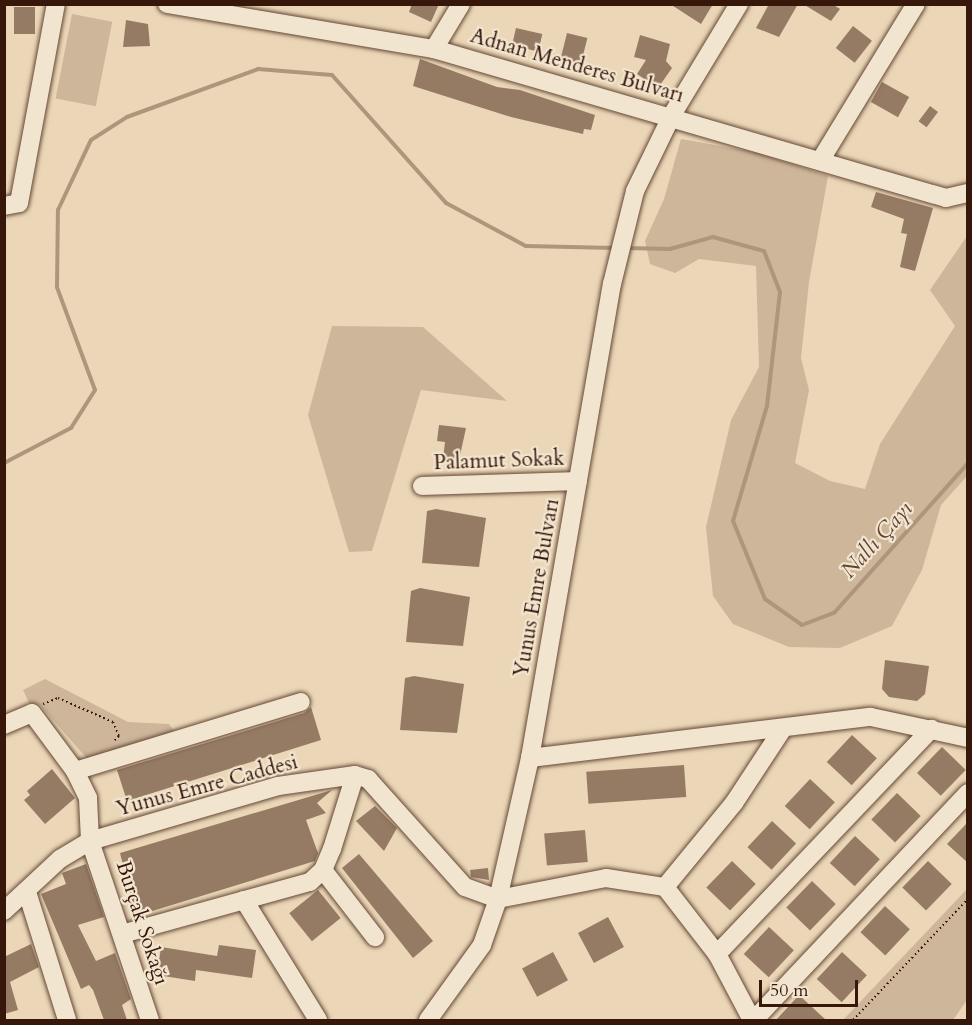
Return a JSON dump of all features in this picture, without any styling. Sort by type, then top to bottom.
[{"type":"street","points":[[4,206],[19,203],[56,4]]},
{"type":"street","name":"Adnan Menderes Bulvarı","points":[[167,4],[248,10],[434,49],[672,115],[946,198],[968,193]]},
{"type":"street","points":[[434,49],[461,4]]},
{"type":"street","points":[[672,115],[739,4]]},
{"type":"street","points":[[820,161],[916,4]]},
{"type":"street","name":"Yunus Emre Bulvarı","points":[[428,1020],[482,945],[498,899],[530,758],[612,284],[624,228],[634,191],[672,115]]},
{"type":"street","name":"Palamut Sokak","points":[[422,486],[578,481]]},
{"type":"street","points":[[75,771],[301,702]]},
{"type":"street","points":[[4,725],[33,715]]},
{"type":"street","name":"Burçak Sokağı","points":[[33,715],[75,771],[88,798],[90,841],[150,1020]]},
{"type":"street","points":[[530,758],[782,730],[871,717],[968,738]]},
{"type":"street","points":[[717,954],[931,729]]},
{"type":"street","points":[[665,887],[734,803],[782,730]]},
{"type":"street","points":[[122,934],[310,882],[322,870],[355,775],[368,778],[465,887],[498,899],[606,878],[665,887],[717,954],[753,1020],[968,793]]},
{"type":"street","name":"Yunus Emre Caddesi","points":[[4,911],[60,859],[90,841],[278,786],[355,775]]},
{"type":"street","points":[[322,870],[375,937]]},
{"type":"street","points":[[27,892],[67,1020]]},
{"type":"street","points":[[244,900],[318,1020]]},
{"type":"path","points":[[33,715],[50,700],[74,704],[119,730],[111,744]]},
{"type":"path","points":[[853,1020],[968,899]]},
{"type":"shaded area","points":[[72,14],[112,22],[96,106],[56,98]]},
{"type":"shaded area","points":[[681,139],[754,152],[828,176],[809,282],[801,358],[809,390],[795,463],[830,481],[865,489],[880,444],[955,326],[930,290],[967,236],[967,476],[941,505],[922,570],[892,626],[840,648],[789,647],[733,624],[713,596],[706,527],[731,420],[759,367],[756,266],[699,259],[675,273],[650,264],[645,241],[664,199]]},
{"type":"shaded area","points":[[332,326],[423,327],[507,401],[421,390],[372,551],[349,552],[308,415]]},
{"type":"shaded area","points":[[45,679],[128,722],[169,724],[175,732],[89,761],[41,706],[29,703],[23,690]]},
{"type":"shaded area","points":[[967,889],[967,1000],[953,1020],[843,1020]]},
{"type":"building","points":[[412,4],[439,4],[431,22],[409,12]]},
{"type":"building","points":[[670,4],[713,4],[701,24]]},
{"type":"building","points":[[769,4],[798,4],[779,37],[756,28]]},
{"type":"building","points":[[803,4],[832,4],[840,9],[831,21]]},
{"type":"building","points":[[14,7],[35,7],[35,34],[14,34]]},
{"type":"building","points":[[126,20],[148,24],[150,46],[123,47]]},
{"type":"building","points":[[853,26],[872,41],[855,63],[836,48]]},
{"type":"building","points":[[516,28],[542,34],[538,52],[512,46]]},
{"type":"building","points":[[567,33],[587,38],[580,66],[560,61]]},
{"type":"building","points":[[640,35],[670,44],[666,61],[672,68],[658,88],[637,74],[646,60],[634,57]]},
{"type":"building","points":[[420,59],[497,87],[520,90],[595,115],[591,130],[584,129],[583,134],[511,117],[413,86]]},
{"type":"building","points":[[882,82],[909,97],[898,117],[871,102]]},
{"type":"building","points":[[930,106],[938,112],[927,127],[919,121]]},
{"type":"building","points":[[876,192],[933,208],[915,271],[900,267],[907,234],[901,233],[904,219],[871,207]]},
{"type":"building","points":[[439,425],[466,428],[459,460],[443,459],[445,442],[437,441]]},
{"type":"building","points":[[436,509],[486,518],[479,567],[422,563],[427,511]]},
{"type":"building","points":[[420,588],[470,597],[463,646],[406,642],[411,591]]},
{"type":"building","points":[[885,660],[929,666],[925,694],[917,701],[889,697],[882,689]]},
{"type":"building","points":[[414,676],[464,684],[457,733],[400,730],[405,678]]},
{"type":"building","points":[[311,707],[321,740],[127,801],[117,770],[304,713]]},
{"type":"building","points":[[852,735],[877,758],[852,785],[827,762]]},
{"type":"building","points":[[942,747],[966,770],[941,796],[917,773]]},
{"type":"building","points":[[684,765],[686,797],[588,804],[586,772]]},
{"type":"building","points":[[52,769],[75,798],[45,824],[24,800],[30,795],[27,791]]},
{"type":"building","points":[[810,779],[835,802],[810,829],[785,806]]},
{"type":"building","points":[[332,790],[317,803],[326,813],[306,820],[318,853],[315,861],[136,916],[120,853]]},
{"type":"building","points":[[897,793],[921,816],[895,843],[871,820]]},
{"type":"building","points":[[375,806],[397,828],[384,851],[356,821]]},
{"type":"building","points":[[772,821],[796,844],[772,870],[747,847]]},
{"type":"building","points":[[968,822],[968,863],[947,844]]},
{"type":"building","points":[[585,830],[588,862],[547,865],[544,834]]},
{"type":"building","points":[[855,836],[880,859],[855,886],[830,863]]},
{"type":"building","points":[[359,854],[433,941],[413,958],[342,868]]},
{"type":"building","points":[[732,861],[756,884],[730,911],[706,888]]},
{"type":"building","points":[[928,861],[952,884],[926,911],[902,888]]},
{"type":"building","points":[[86,864],[104,917],[78,925],[96,961],[115,953],[131,999],[122,1005],[127,1020],[104,1020],[93,990],[89,985],[81,989],[41,894],[66,884],[62,873]]},
{"type":"building","points":[[488,868],[489,880],[471,877],[470,870]]},
{"type":"building","points":[[812,881],[836,904],[810,931],[786,908]]},
{"type":"building","points":[[318,890],[341,918],[312,941],[289,913]]},
{"type":"building","points":[[885,906],[910,929],[885,956],[860,932]]},
{"type":"building","points":[[608,917],[624,947],[594,963],[578,933]]},
{"type":"building","points":[[769,927],[794,950],[769,977],[744,954]]},
{"type":"building","points":[[31,944],[39,967],[10,982],[18,1010],[4,1014],[4,957]]},
{"type":"building","points":[[219,945],[256,950],[252,978],[196,970],[195,981],[157,975],[161,947],[217,956]]},
{"type":"building","points":[[553,952],[568,980],[537,997],[522,968]]},
{"type":"building","points":[[842,952],[867,975],[842,1002],[817,979]]},
{"type":"building","points":[[799,995],[826,1020],[776,1020]]},
{"type":"waterway","points":[[4,463],[71,428],[95,390],[57,287],[58,210],[91,140],[127,117],[258,69],[332,75],[446,203],[526,246],[615,248]]},
{"type":"waterway","name":"Nallı Çayı","points":[[626,248],[670,249],[713,237],[764,251],[780,292],[767,406],[733,521],[765,599],[802,625],[834,613],[968,463]]}]
